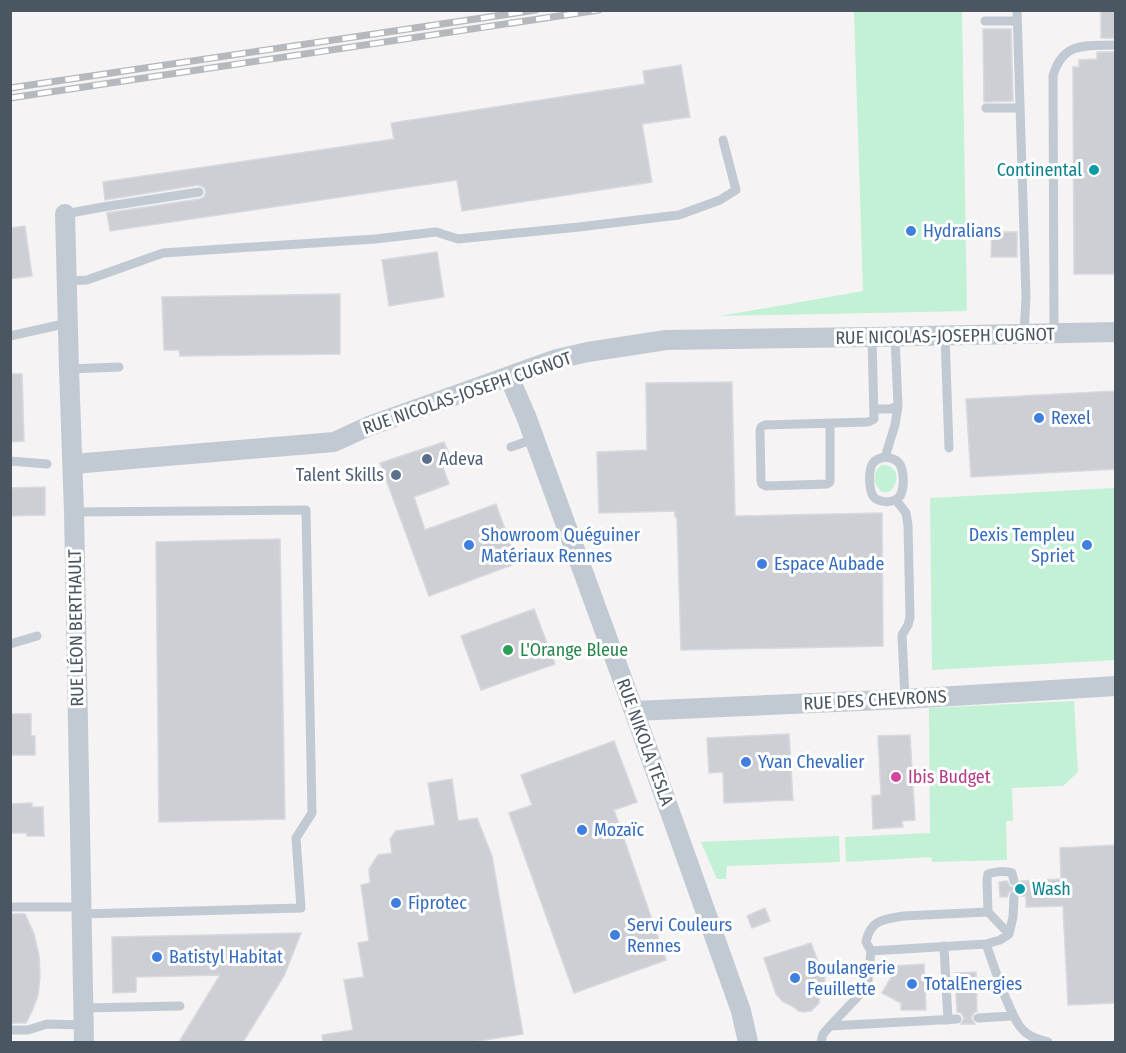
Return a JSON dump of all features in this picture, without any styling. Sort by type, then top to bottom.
[{"type":"street","name":"RUE LÉON BERTHAULT","points":[[66,214],[83,1025]]},
{"type":"street","name":"RUE NICOLAS-JOSEPH CUGNOT","points":[[73,464],[334,442],[369,426],[567,356],[666,340],[1116,332]]},
{"type":"street","name":"RUE NIKOLA TESLA","points":[[509,377],[634,711],[741,1011],[748,1042]]},
{"type":"street","name":"RUE DES CHEVRONS","points":[[634,711],[905,699],[1116,686]]},
{"type":"lane","points":[[1017,10],[1026,297],[1024,334]]},
{"type":"lane","points":[[985,21],[1017,21]]},
{"type":"lane","points":[[1054,334],[1053,76],[1060,58],[1078,46],[1116,45]]},
{"type":"lane","points":[[986,108],[1020,108]]},
{"type":"lane","points":[[67,281],[87,280],[163,253],[364,240],[436,232],[458,239],[679,215],[720,200],[736,190],[723,140]]},
{"type":"lane","points":[[66,214],[199,192]]},
{"type":"lane","points":[[10,336],[68,323]]},
{"type":"lane","points":[[945,336],[950,448]]},
{"type":"lane","points":[[830,424],[830,482],[827,484],[766,486],[762,484],[760,431],[762,427],[765,426],[830,424],[868,423],[874,419],[872,337]]},
{"type":"lane","points":[[885,457],[898,406],[895,337]]},
{"type":"lane","points":[[69,369],[119,367]]},
{"type":"lane","points":[[875,409],[890,409],[898,406]]},
{"type":"lane","points":[[512,447],[534,439]]},
{"type":"lane","points":[[885,457],[897,461],[902,470],[903,487],[900,497],[896,500],[879,500],[873,496],[871,467],[878,458],[885,457]]},
{"type":"lane","points":[[10,461],[47,464]]},
{"type":"lane","points":[[896,500],[906,513],[908,525],[910,617],[902,635],[905,699]]},
{"type":"lane","points":[[10,907],[81,911],[301,908],[296,838],[312,813],[306,510],[74,512]]},
{"type":"lane","points":[[10,644],[37,636]]},
{"type":"lane","points":[[1009,934],[988,912],[988,874],[1012,873],[1014,881]]},
{"type":"lane","points":[[871,951],[987,944],[1000,940],[1009,934],[1014,897]]},
{"type":"lane","points":[[822,1042],[823,1034],[864,990],[868,981],[871,951],[866,942],[867,934],[875,923],[903,916],[988,912]]},
{"type":"lane","points":[[987,944],[1013,1016],[1022,1030],[1035,1038],[1048,1042]]},
{"type":"lane","points":[[830,1026],[953,1019],[944,946]]},
{"type":"lane","points":[[10,1030],[28,1030],[47,1024],[83,1025],[180,1006]]},
{"type":"lane","points":[[978,1018],[1013,1016]]},
{"type":"green space","points":[[854,11],[962,11],[967,311],[720,316],[863,291]]},
{"type":"green space","points":[[881,465],[895,471],[895,484],[889,492],[882,492],[875,482],[876,471]]},
{"type":"green space","points":[[1115,488],[1115,660],[932,670],[930,498]]},
{"type":"green space","points":[[1074,701],[1078,772],[1063,786],[1012,788],[1013,821],[1006,821],[1007,860],[932,862],[931,857],[846,862],[845,837],[930,833],[929,708]]},
{"type":"green space","points":[[839,836],[840,862],[727,866],[726,879],[717,879],[701,842]]},
{"type":"building","points":[[1101,10],[1116,10],[1116,38],[1101,38]]},
{"type":"building","points":[[983,29],[1011,29],[1013,101],[984,102]]},
{"type":"building","name":"Continental","points":[[1097,52],[1116,52],[1116,274],[1074,274],[1073,67],[1079,67],[1079,60],[1097,59]]},
{"type":"building","points":[[681,65],[690,117],[642,124],[652,182],[462,211],[457,180],[110,231],[107,213],[200,199],[206,192],[204,187],[198,185],[105,200],[103,182],[394,139],[391,123],[645,84],[643,71]]},
{"type":"building","points":[[25,226],[32,276],[10,279],[10,228]]},
{"type":"building","points":[[992,232],[1017,232],[1017,257],[991,257]]},
{"type":"building","points":[[437,252],[444,297],[389,306],[382,260]]},
{"type":"building","points":[[340,294],[340,354],[180,356],[179,350],[164,350],[162,297]]},
{"type":"building","points":[[10,374],[22,374],[24,441],[10,442]]},
{"type":"building","points":[[732,382],[735,516],[882,513],[883,646],[681,650],[675,511],[599,513],[597,452],[647,450],[646,383]]},
{"type":"building","points":[[1116,391],[1116,469],[971,477],[966,399]]},
{"type":"building","points":[[444,442],[450,456],[440,459],[449,484],[414,497],[425,530],[496,504],[517,563],[429,596],[380,463]]},
{"type":"building","points":[[45,487],[45,515],[10,516],[10,488]]},
{"type":"building","points":[[280,539],[285,819],[159,822],[156,542]]},
{"type":"building","name":"L'Orange Bleue","points":[[534,609],[555,664],[481,690],[461,636]]},
{"type":"building","points":[[10,714],[31,714],[31,736],[35,736],[35,755],[10,755]]},
{"type":"building","points":[[789,734],[793,800],[724,803],[723,772],[709,773],[707,738]]},
{"type":"building","name":"Ibis Budget","points":[[910,735],[915,820],[902,821],[903,827],[873,829],[872,796],[881,795],[878,736]]},
{"type":"building","points":[[614,741],[637,802],[614,810],[666,960],[574,993],[509,813],[532,805],[521,775]]},
{"type":"building","points":[[452,779],[458,821],[477,818],[492,856],[523,1034],[473,1042],[323,1042],[322,1035],[353,1030],[344,980],[364,977],[358,943],[369,941],[361,885],[370,883],[369,869],[378,855],[392,853],[390,839],[396,831],[435,825],[428,783]]},
{"type":"building","points":[[32,803],[32,807],[43,807],[44,836],[10,833],[10,804]]},
{"type":"building","points":[[1116,845],[1116,1003],[1068,1005],[1063,906],[1026,907],[1026,896],[1021,896],[1020,892],[1015,889],[1009,892],[1007,897],[1000,897],[999,882],[1007,881],[1015,888],[1021,881],[1061,879],[1060,848]]},
{"type":"building","points":[[765,908],[770,921],[752,928],[747,916]]},
{"type":"building","points":[[10,914],[25,914],[34,934],[39,955],[38,995],[26,1023],[10,1023]]},
{"type":"building","points":[[301,933],[284,976],[243,1042],[179,1042],[220,975],[136,977],[136,992],[113,993],[112,937]]},
{"type":"building","points":[[811,943],[819,964],[821,963],[825,982],[819,1003],[811,1011],[803,1012],[783,1002],[776,994],[764,958]]},
{"type":"building","name":"TotalEnergies","points":[[924,964],[926,1010],[901,1010],[901,1003],[882,993],[893,974],[893,966]]},
{"type":"building","points":[[976,972],[977,1011],[971,1018],[975,1024],[961,1024],[964,1018],[961,1013],[957,1012],[955,973]]},
{"type":"railway","points":[[10,88],[536,10]]},
{"type":"railway","points":[[10,98],[599,10]]},
{"type":"place","name":"Continental","points":[[1094,170]]},
{"type":"place","name":"Hydralians","points":[[911,231]]},
{"type":"place","name":"Rexel","points":[[1039,418]]},
{"type":"place","name":"Adeva","points":[[427,459]]},
{"type":"place","name":"Talent Skills","points":[[396,475]]},
{"type":"place","name":"Showroom Quéguiner Matériaux Rennes","points":[[469,545]]},
{"type":"place","name":"Dexis Templeu Spriet","points":[[1087,545]]},
{"type":"place","name":"Espace Aubade","points":[[762,564]]},
{"type":"place","name":"L'Orange Bleue","points":[[508,650]]},
{"type":"place","name":"Yvan Chevalier","points":[[746,762]]},
{"type":"place","name":"Ibis Budget","points":[[896,777]]},
{"type":"place","name":"Mozaïc","points":[[582,830]]},
{"type":"place","name":"Wash","points":[[1020,889]]},
{"type":"place","name":"Fiprotec","points":[[396,903]]},
{"type":"place","name":"Servi Couleurs Rennes","points":[[615,935]]},
{"type":"place","name":"Batistyl Habitat","points":[[157,957]]},
{"type":"place","name":"Boulangerie Feuillette","points":[[795,978]]},
{"type":"place","name":"TotalEnergies","points":[[912,984]]}]
